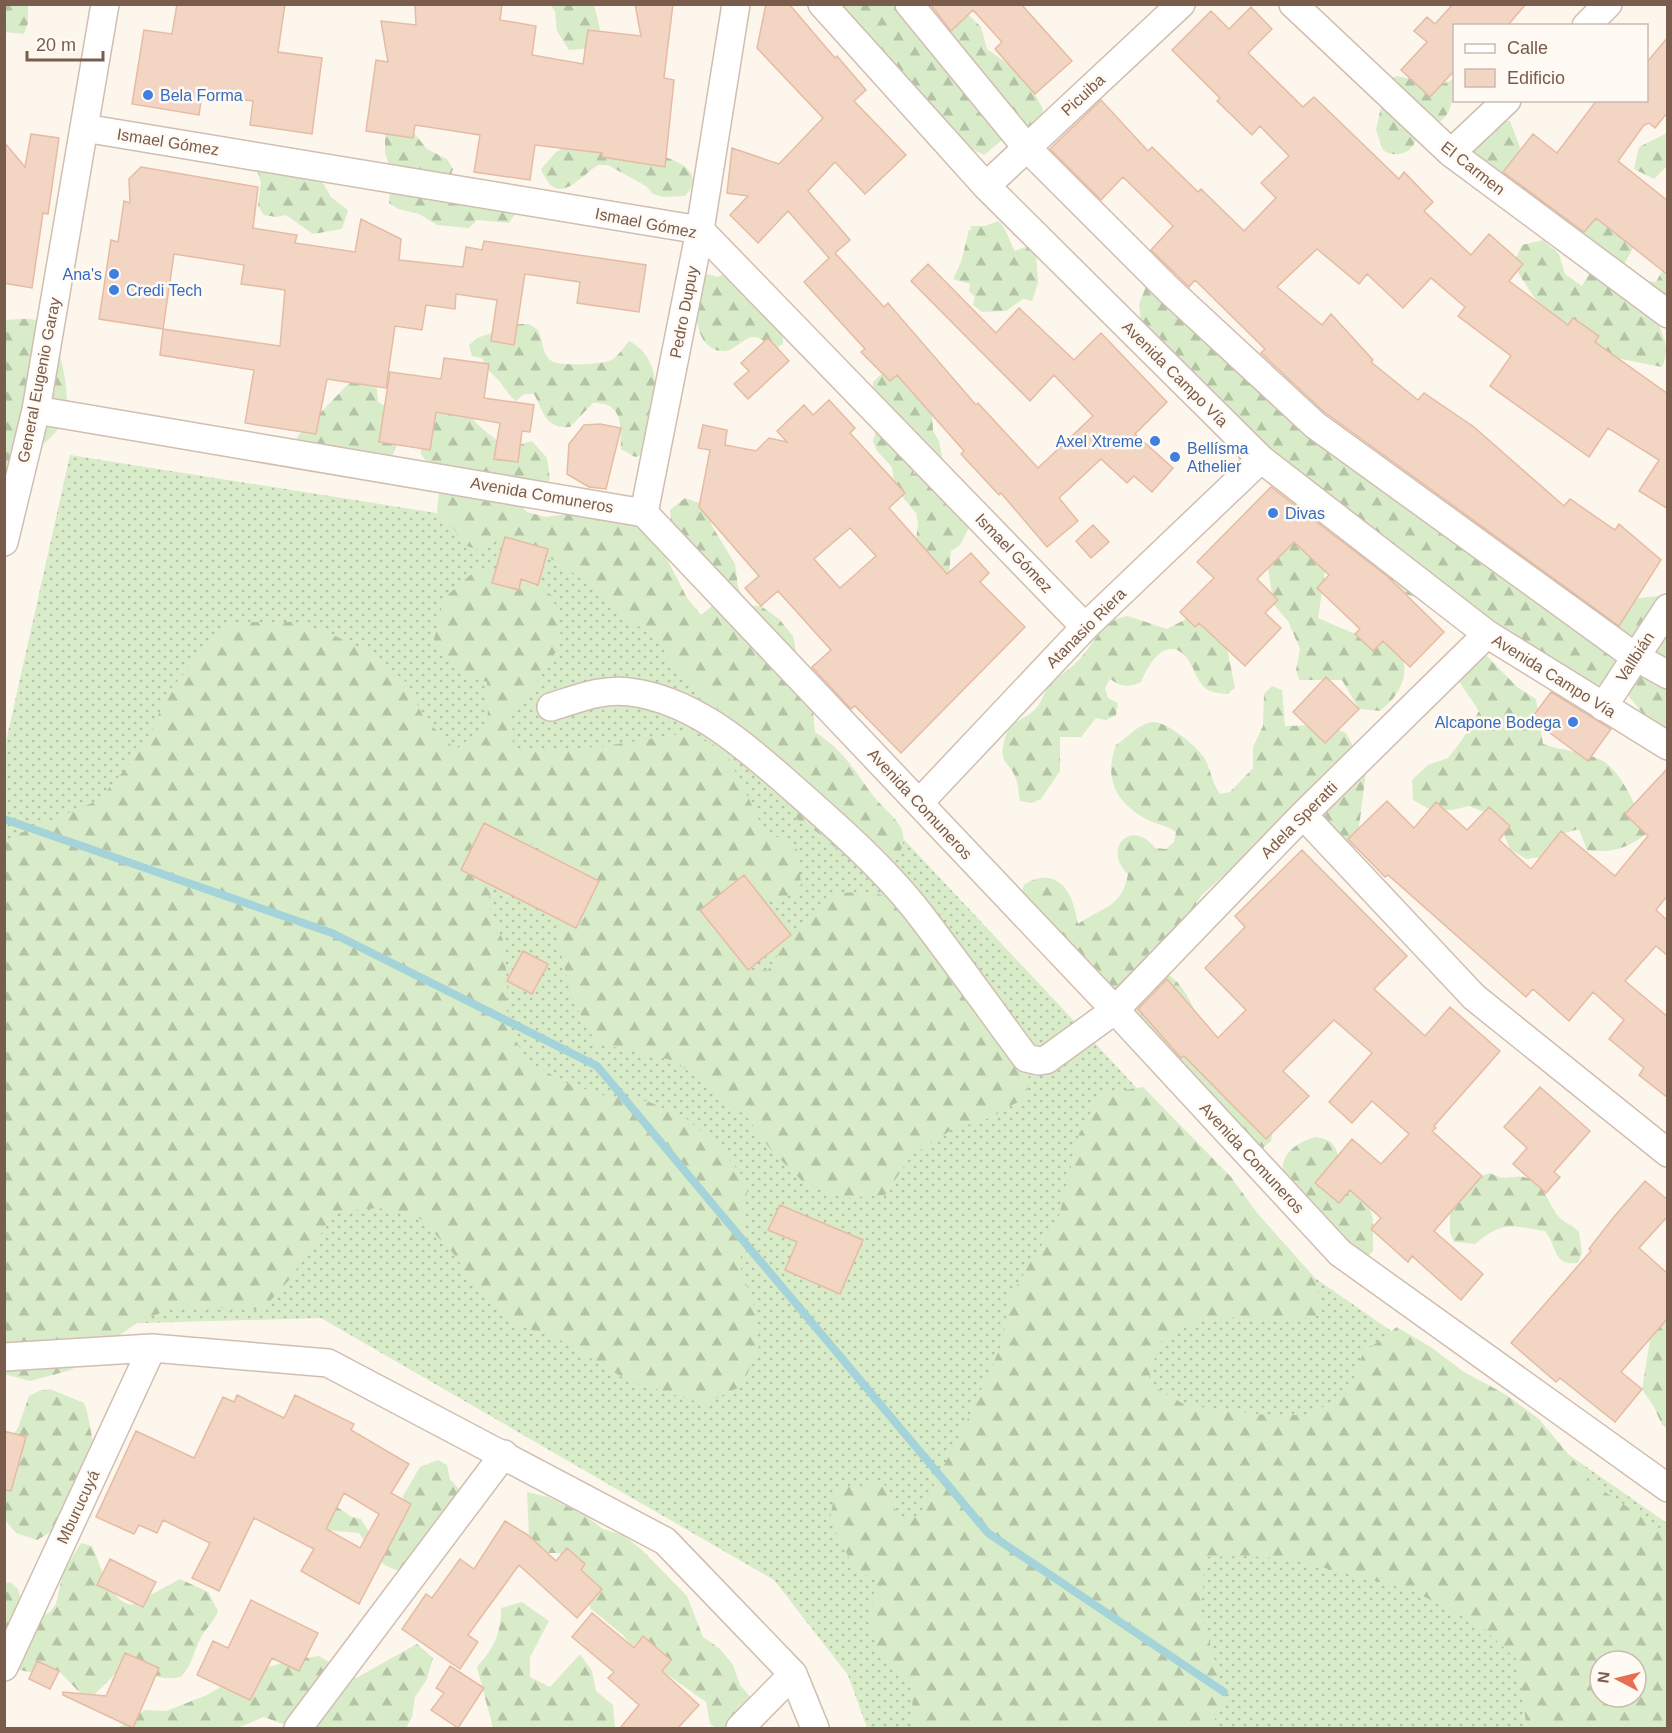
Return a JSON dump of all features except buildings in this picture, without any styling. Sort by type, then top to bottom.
[{"type":"street","name":"General Eugenio Garay","points":[[4,542],[36,410],[105,4]]},
{"type":"street","name":"Pedro Dupuy","points":[[644,513],[700,230],[736,4]]},
{"type":"street","name":"Avenida Campo Vía","points":[[822,4],[986,186],[1261,459],[1487,634],[1668,746]]},
{"type":"street","points":[[909,4],[1027,147],[1168,289],[1315,425],[1634,656],[1668,675]]},
{"type":"street","name":"Picuiba","points":[[986,186],[1181,4]]},
{"type":"street","name":"El Carmen","points":[[1293,4],[1451,153],[1668,314]]},
{"type":"street","points":[[1588,24],[1608,4]]},
{"type":"street","points":[[1451,153],[1505,102]]},
{"type":"street","name":"Ismael Gómez","points":[[84,128],[700,230],[1085,627]]},
{"type":"street","name":"Avenida Comuneros","points":[[36,410],[644,513],[1115,1010],[1340,1253],[1665,1479]]},
{"type":"street","points":[[4,443],[21,471],[4,506]]},
{"type":"street","name":"Atanasio Riera","points":[[919,803],[1085,627],[1261,459]]},
{"type":"street","name":"Vallbián","points":[[1604,707],[1634,656],[1668,608]]},
{"type":"street","name":"Adela Speratti","points":[[551,707],[602,691],[631,692],[658,698],[693,712],[734,737],[840,830],[914,907],[1031,1060],[1046,1060],[1115,1010],[1303,815],[1487,634]]},
{"type":"street","points":[[1303,815],[1474,997],[1668,1153]]},
{"type":"street","points":[[4,1357],[152,1348],[328,1363],[665,1541],[793,1674],[815,1728]]},
{"type":"street","name":"Mburucuyá","points":[[4,1667],[152,1348]]},
{"type":"street","points":[[298,1728],[504,1454]]},
{"type":"street","points":[[740,1728],[793,1674]]},
{"type":"green space","points":[[5,4],[28,5],[28,23],[24,34],[5,32]]},
{"type":"green space","points":[[550,5],[594,5],[600,29],[590,48],[569,50],[557,31],[555,11]]},
{"type":"green space","points":[[809,5],[913,5],[934,33],[954,28],[966,12],[981,27],[987,49],[1019,72],[1032,89],[1043,109],[1039,129],[1018,127],[984,155],[965,145],[822,23]]},
{"type":"green space","points":[[1397,76],[1440,85],[1453,79],[1453,96],[1446,115],[1435,126],[1416,138],[1408,151],[1398,154],[1383,150],[1376,130],[1387,80]]},
{"type":"green space","points":[[1490,119],[1510,121],[1522,153],[1584,207],[1635,244],[1625,263],[1635,280],[1656,282],[1667,262],[1667,306],[1653,312],[1666,346],[1662,367],[1601,355],[1538,303],[1513,265],[1522,245],[1543,240],[1559,254],[1565,274],[1582,286],[1592,268],[1470,158],[1475,137]]},
{"type":"green space","points":[[385,131],[413,132],[427,149],[447,159],[453,169],[449,181],[511,203],[515,214],[509,223],[477,220],[469,228],[437,225],[419,214],[398,209],[389,203],[391,172],[385,152]]},
{"type":"green space","points":[[1667,133],[1667,166],[1654,179],[1634,169],[1639,147]]},
{"type":"green space","points":[[577,142],[655,154],[675,161],[689,170],[693,181],[685,196],[663,197],[653,194],[646,186],[608,165],[598,165],[568,187],[561,189],[554,187],[547,181],[541,169],[557,151]]},
{"type":"green space","points":[[268,144],[288,149],[320,178],[331,197],[348,210],[342,229],[313,234],[286,215],[276,217],[264,215],[258,206],[261,182],[254,161]]},
{"type":"green space","points":[[998,221],[1006,231],[1015,251],[1028,246],[1036,252],[1038,283],[1032,301],[1023,299],[1006,311],[982,312],[973,305],[975,297],[969,291],[970,284],[953,279],[961,262],[969,230],[972,229],[970,226],[985,226]]},
{"type":"green space","points":[[727,273],[783,334],[783,344],[774,349],[754,337],[731,349],[721,351],[711,347],[703,340],[697,317],[702,282],[707,274],[718,277]]},
{"type":"green space","points":[[1147,284],[1507,566],[1520,547],[1546,566],[1555,585],[1576,581],[1630,599],[1667,595],[1667,732],[1647,719],[1620,685],[1600,685],[1580,681],[1432,602],[1392,590],[1345,547],[1335,528],[1141,325],[1139,304]]},
{"type":"green space","points":[[33,319],[45,323],[54,335],[58,345],[67,396],[63,419],[57,430],[49,440],[36,449],[5,545],[5,320]]},
{"type":"green space","points":[[518,324],[529,324],[538,330],[545,354],[550,360],[562,364],[608,361],[613,359],[629,341],[642,351],[650,363],[655,392],[645,454],[635,457],[621,449],[620,424],[615,411],[610,407],[593,403],[570,427],[562,427],[546,418],[534,394],[524,394],[516,401],[510,396],[482,358],[472,356],[469,345],[477,338]]},
{"type":"green space","points":[[888,368],[898,370],[932,411],[933,431],[939,441],[943,461],[970,526],[960,545],[951,551],[949,573],[939,575],[914,557],[918,524],[916,513],[895,488],[892,467],[877,451],[873,441],[876,431],[886,430],[907,454],[914,474],[924,472],[873,393],[873,382]]},
{"type":"green space","points":[[356,376],[376,382],[378,402],[387,407],[398,444],[393,454],[385,461],[297,448],[297,437]]},
{"type":"green space","points":[[463,408],[479,426],[497,440],[511,447],[532,441],[547,458],[550,479],[535,495],[513,496],[527,512],[546,517],[567,514],[640,525],[667,559],[687,598],[701,615],[717,602],[672,530],[670,510],[685,498],[705,505],[712,526],[735,564],[738,587],[747,606],[761,606],[779,619],[793,636],[797,656],[815,690],[813,711],[815,732],[842,754],[875,798],[900,826],[903,836],[902,846],[889,868],[868,869],[850,860],[817,832],[799,822],[787,804],[779,784],[728,719],[667,657],[659,636],[619,617],[591,585],[536,551],[515,551],[499,538],[484,552],[464,545],[452,526],[437,512],[439,492],[433,471],[421,454],[419,434],[422,414]]},
{"type":"green space","points":[[70,455],[626,543],[1315,1278],[1667,1523],[1667,1728],[867,1728],[848,1675],[774,1580],[321,1318],[5,1327],[5,746]]},
{"type":"green space","points":[[1291,535],[1326,564],[1318,618],[1355,634],[1376,632],[1391,649],[1401,654],[1404,670],[1401,686],[1380,711],[1359,709],[1342,680],[1299,680],[1296,670],[1300,649],[1288,621],[1274,605],[1267,563]]},
{"type":"green space","points":[[476,570],[519,575],[553,596],[562,641],[539,680],[512,710],[513,751],[599,747],[687,733],[725,750],[763,828],[799,851],[801,891],[762,905],[748,970],[768,970],[791,935],[831,893],[873,892],[913,907],[1031,1060],[1026,1097],[990,1118],[951,1130],[911,1156],[885,1195],[846,1198],[804,1183],[771,1150],[746,1116],[676,1061],[596,1043],[574,1003],[562,959],[555,915],[563,872],[536,840],[506,865],[487,902],[503,940],[507,981],[507,1024],[527,1061],[566,1083],[606,1096],[647,1101],[686,1118],[721,1150],[748,1182],[740,1266],[754,1306],[759,1346],[742,1386],[704,1404],[627,1380],[557,1338],[514,1324],[482,1293],[452,1252],[421,1219],[379,1208],[337,1211],[289,1280],[262,1310],[180,1306],[141,1320],[71,1370],[30,1381],[4,1374],[4,845],[18,834],[99,800],[126,768],[151,732],[169,691],[203,651],[235,622],[293,622],[335,636],[372,653],[406,682],[424,718],[456,750],[488,721],[487,682],[461,674],[434,640],[443,599]]},
{"type":"green space","points":[[1128,616],[1167,629],[1186,619],[1196,618],[1226,643],[1235,688],[1227,694],[1206,689],[1187,658],[1180,651],[1172,649],[1159,654],[1153,660],[1141,682],[1125,686],[1110,679],[1105,688],[1108,698],[1118,703],[1116,715],[1106,720],[1096,718],[1081,737],[1060,737],[1060,771],[1041,799],[1031,803],[1020,801],[1018,784],[1002,754],[1007,732],[1037,707],[1051,683],[1076,663],[1104,628],[1119,618]]},
{"type":"green space","points":[[1487,656],[1517,687],[1536,699],[1543,744],[1594,757],[1609,765],[1623,782],[1646,834],[1618,849],[1596,851],[1587,850],[1579,829],[1558,835],[1548,856],[1526,859],[1510,849],[1502,830],[1489,814],[1469,806],[1452,810],[1431,810],[1413,800],[1412,780],[1428,765],[1448,758],[1479,711],[1456,677],[1468,660]]},
{"type":"green space","points":[[1272,686],[1282,690],[1285,726],[1327,725],[1346,733],[1366,771],[1357,843],[1353,853],[1291,813],[1273,825],[1253,849],[1202,895],[1179,930],[1152,949],[1118,993],[1020,897],[1024,885],[1041,878],[1057,881],[1072,900],[1078,924],[1110,905],[1121,894],[1128,874],[1120,864],[1118,855],[1123,840],[1137,835],[1146,839],[1155,848],[1166,849],[1174,842],[1176,832],[1146,819],[1120,797],[1112,779],[1111,768],[1116,745],[1147,723],[1165,725],[1182,736],[1202,754],[1220,794],[1230,792],[1253,768],[1253,747],[1263,726],[1264,694]]},
{"type":"green space","points":[[1166,973],[1185,992],[1205,1029],[1273,1130],[1271,1141],[1263,1148],[1252,1149],[1126,1018],[1133,998],[1143,1004],[1158,998],[1154,987]]},
{"type":"green space","points":[[1143,1087],[1231,1177],[1258,1214],[1315,1278],[1322,1315],[1278,1322],[1237,1317],[1195,1322],[1159,1343],[1148,1383],[1185,1405],[1266,1415],[1308,1415],[1348,1393],[1363,1353],[1397,1327],[1432,1348],[1464,1372],[1505,1394],[1539,1419],[1593,1484],[1667,1533],[1667,1728],[1527,1728],[1516,1659],[1484,1629],[1410,1590],[1290,1559],[1249,1556],[1205,1557],[1201,1613],[1224,1692],[1223,1705],[1210,1728],[917,1728],[912,1717],[913,1686],[887,1663],[874,1640],[872,1613],[876,1579],[856,1572],[830,1520],[835,1490],[845,1486],[858,1489],[868,1482],[878,1482],[886,1486],[898,1517],[921,1517],[924,1504],[965,1425],[1002,1344],[1009,1300],[1058,1220],[1079,1134],[1101,1094]]},
{"type":"green space","points":[[1315,1137],[1330,1142],[1338,1155],[1356,1163],[1373,1219],[1373,1251],[1366,1259],[1355,1259],[1284,1180],[1285,1157],[1301,1143]]},
{"type":"green space","points":[[1490,1173],[1506,1178],[1527,1178],[1539,1185],[1560,1218],[1579,1232],[1582,1253],[1578,1263],[1564,1262],[1545,1231],[1508,1227],[1493,1231],[1475,1244],[1454,1242],[1450,1233],[1450,1212],[1480,1177]]},
{"type":"green space","points":[[1667,1322],[1667,1428],[1662,1425],[1642,1389],[1650,1340],[1662,1323]]},
{"type":"green space","points":[[50,1389],[84,1403],[98,1452],[56,1529],[37,1540],[16,1533],[5,1520],[4,1446],[18,1428],[29,1396]]},
{"type":"green space","points":[[438,1460],[447,1465],[450,1479],[464,1495],[405,1570],[390,1568],[384,1564],[359,1533],[326,1530],[323,1520],[334,1505],[352,1517],[361,1519],[369,1532],[381,1528],[402,1507],[403,1496],[420,1467]]},
{"type":"green space","points":[[527,1492],[548,1497],[586,1516],[603,1529],[623,1535],[641,1549],[687,1596],[703,1637],[720,1649],[733,1665],[740,1685],[754,1701],[752,1728],[717,1728],[710,1724],[706,1702],[637,1653],[623,1635],[590,1608],[587,1591],[572,1565],[560,1553],[540,1553],[529,1535]]},
{"type":"green space","points":[[81,1543],[92,1546],[111,1590],[124,1602],[132,1605],[180,1579],[208,1592],[218,1611],[202,1635],[181,1677],[159,1677],[124,1665],[92,1697],[82,1695],[59,1671],[31,1672],[5,1663],[5,1584],[10,1582],[18,1589],[23,1610],[41,1616],[50,1612],[56,1604],[63,1572]]},
{"type":"green space","points":[[522,1602],[549,1621],[530,1657],[530,1677],[550,1687],[580,1654],[592,1671],[596,1691],[613,1705],[615,1728],[493,1728],[477,1667],[495,1640],[500,1626],[501,1608]]},
{"type":"green space","points":[[417,1644],[433,1658],[427,1679],[415,1697],[412,1717],[406,1728],[286,1728],[283,1724],[264,1717],[237,1728],[118,1728],[145,1710],[166,1711],[207,1695],[245,1673],[319,1656],[356,1678]]},
{"type":"waterway","points":[[4,819],[332,933],[597,1066],[988,1533],[1224,1692]]},
{"type":"place","name":"Bela Forma","points":[[148,95]]},
{"type":"place","name":"Ana's","points":[[114,274]]},
{"type":"place","name":"Credi Tech","points":[[114,290]]},
{"type":"place","name":"Axel Xtreme","points":[[1155,441]]},
{"type":"place","name":"Bellísma Athelier","points":[[1175,457]]},
{"type":"place","name":"Divas","points":[[1273,513]]},
{"type":"place","name":"Alcapone Bodega","points":[[1573,722]]}]
